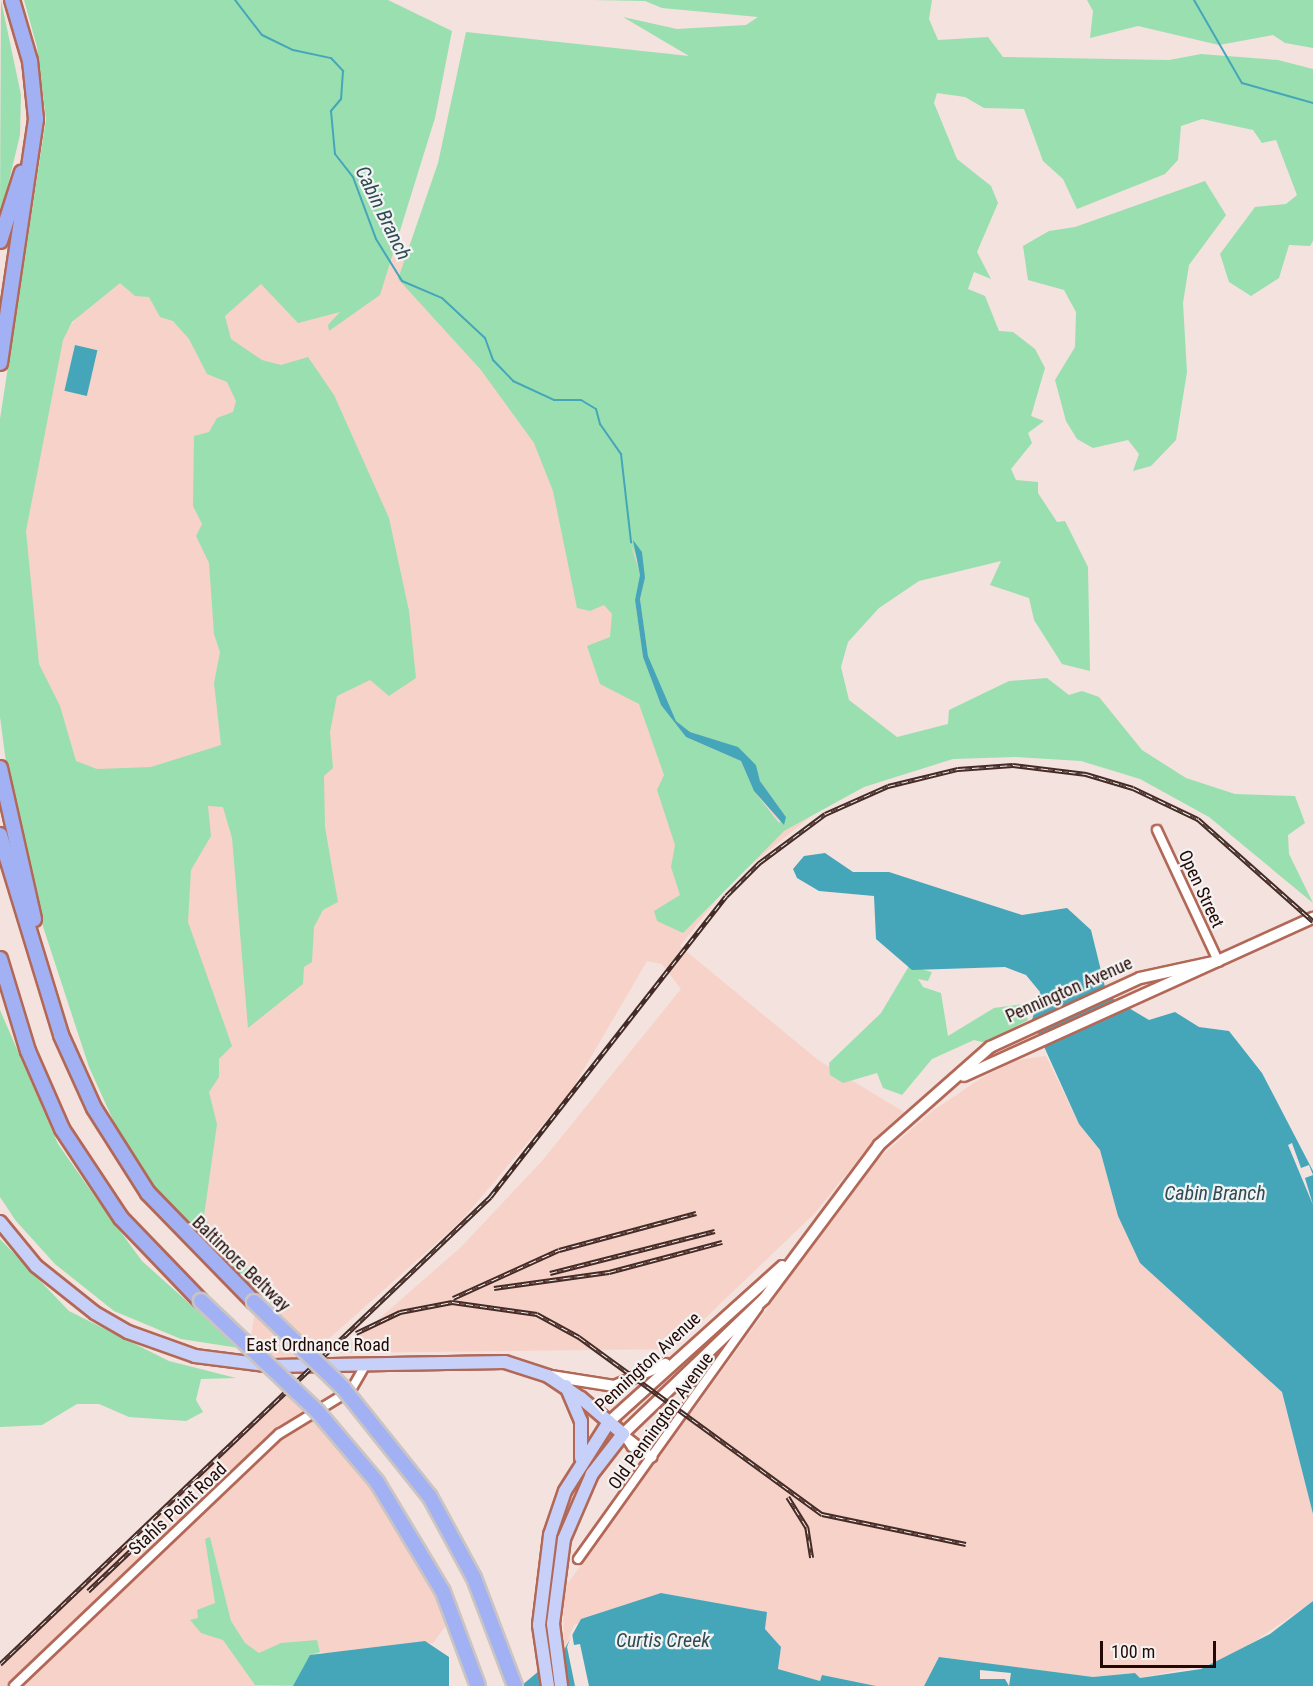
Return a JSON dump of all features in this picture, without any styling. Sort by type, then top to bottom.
[{"type":"highway","points":[[0,241],[19,186],[28,126],[26,62],[12,0]]},
{"type":"highway","points":[[0,363],[36,119],[30,61],[12,0]]},
{"type":"highway","points":[[0,768],[39,943],[76,1071]]},
{"type":"highway","name":"Baltimore Beltway","points":[[0,835],[76,1071],[148,1193],[254,1302],[343,1388],[423,1488],[474,1578],[515,1686]]},
{"type":"highway","points":[[0,959],[43,1090]]},
{"type":"highway","points":[[0,979],[43,1090],[84,1165],[121,1218],[201,1301],[317,1411],[377,1482],[438,1582],[478,1686]]},
{"type":"main road","name":"Pennington Avenue","points":[[950,1083],[1033,1041],[1313,918]]},
{"type":"main road","name":"Pennington Avenue","points":[[561,1686],[552,1624],[564,1539],[592,1474],[624,1435],[764,1299],[787,1262],[879,1145],[990,1047],[1027,1027],[1165,969],[1218,961]]},
{"type":"main road","name":"East Ordnance Road","points":[[0,1222],[66,1292],[128,1332],[162,1346],[257,1365],[505,1362],[548,1376],[565,1385],[624,1435]]},
{"type":"main road","name":"Pennington Avenue","points":[[548,1686],[539,1625],[546,1551],[556,1513],[579,1466],[609,1422],[787,1262]]},
{"type":"main road","points":[[548,1376],[614,1386],[686,1352]]},
{"type":"main road","points":[[565,1385],[583,1433],[579,1466]]},
{"type":"street","name":"Open Street","points":[[1157,830],[1218,961]]},
{"type":"street","name":"Old Pennington Avenue","points":[[578,1559],[764,1299]]},
{"type":"street","name":"Stahls Point Road","points":[[14,1686],[279,1434],[351,1390],[366,1364]]},
{"type":"street","name":"East Ordnance Road","points":[[624,1435],[652,1457]]},
{"type":"shaded area","points":[[381,228],[621,509],[793,814],[810,817],[732,880],[680,946],[818,1060],[904,1112],[877,1136],[815,1213],[673,1349],[340,1353],[461,1247],[542,1161],[681,989],[662,964],[647,961],[571,1091],[461,1221],[322,1345],[298,1357],[248,1356],[259,1286],[227,1256],[187,1187],[19,663],[17,527],[39,401],[64,335],[133,240]]},
{"type":"shaded area","points":[[1046,1056],[1079,1124],[1100,1150],[1118,1216],[1282,1392],[1313,1514],[1313,1601],[1226,1661],[1140,1678],[1135,1673],[1093,1677],[939,1657],[924,1686],[876,1686],[822,1675],[820,1681],[778,1669],[781,1647],[765,1629],[766,1612],[661,1593],[574,1625],[564,1650],[563,1590],[872,1164],[931,1112],[983,1077],[1017,1060]]},
{"type":"shaded area","points":[[288,1389],[348,1446],[453,1616],[433,1643],[339,1655],[320,1652],[293,1686],[0,1686],[0,1664]]},
{"type":"green space","points":[[1,0],[21,95],[20,135],[0,218]]},
{"type":"green space","points":[[24,0],[388,0],[452,31],[435,118],[380,295],[329,331],[328,325],[340,312],[298,323],[261,284],[225,316],[231,339],[262,360],[281,365],[308,357],[334,395],[389,518],[409,611],[416,678],[389,696],[370,680],[337,696],[330,732],[333,768],[324,776],[325,827],[338,902],[323,910],[314,927],[312,962],[304,967],[303,984],[248,1028],[232,838],[223,807],[208,806],[211,836],[191,870],[188,922],[232,1046],[219,1059],[219,1077],[209,1092],[217,1124],[204,1216],[222,1247],[275,1290],[279,1298],[274,1306],[197,1235],[140,1172],[119,1133],[89,1067],[34,899],[6,762],[0,717],[0,419],[46,119],[37,47]],"holes":[[[120,283],[135,296],[149,297],[160,317],[173,321],[189,339],[207,374],[227,382],[236,401],[233,412],[217,418],[209,432],[194,436],[193,506],[202,524],[196,536],[209,563],[214,634],[220,652],[214,683],[221,745],[151,767],[97,769],[76,761],[60,706],[39,664],[26,531],[63,340],[72,322]]]},
{"type":"green space","points":[[593,0],[932,0],[929,19],[938,40],[988,37],[1003,57],[1169,60],[1201,54],[1278,60],[1313,69],[1313,241],[1310,246],[1289,245],[1279,278],[1251,296],[1229,282],[1220,254],[1255,207],[1286,204],[1297,195],[1276,140],[1262,143],[1253,130],[1202,119],[1181,126],[1178,160],[1165,174],[1077,209],[1063,179],[1043,161],[1024,109],[984,108],[965,97],[937,93],[934,103],[957,159],[991,186],[998,203],[977,252],[991,279],[974,272],[968,289],[985,296],[999,331],[1013,332],[1035,349],[1045,368],[1031,416],[1044,421],[1028,433],[1032,443],[1011,469],[1016,480],[1038,482],[1038,493],[1057,522],[1065,521],[1088,567],[1090,671],[1062,664],[1034,620],[1029,598],[990,585],[1001,561],[919,581],[879,608],[848,642],[841,667],[849,700],[897,737],[948,724],[949,710],[1009,681],[1047,678],[1069,695],[1082,691],[1099,697],[1142,750],[1186,778],[1235,794],[1295,796],[1305,823],[1288,835],[1289,854],[1313,903],[1209,817],[1140,779],[1081,761],[1016,757],[953,759],[864,787],[784,831],[683,933],[657,921],[654,911],[680,895],[671,867],[675,845],[657,790],[664,775],[639,704],[600,684],[587,646],[610,637],[612,614],[604,605],[590,611],[577,608],[553,491],[534,443],[481,370],[398,279],[438,163],[466,32],[689,56],[623,17],[677,29],[746,25],[758,17],[662,8],[645,1]],"holes":[[[630,542],[645,578],[640,599],[648,656],[676,721],[690,732],[737,747],[756,765],[760,781],[786,817],[779,823],[754,791],[741,761],[686,737],[661,705],[643,657],[635,600],[641,576]]]},
{"type":"green space","points":[[1087,0],[1313,0],[1313,48],[1285,43],[1273,35],[1219,45],[1138,26],[1090,38],[1093,11]]},
{"type":"green space","points":[[1205,181],[1226,215],[1189,265],[1183,303],[1187,372],[1176,440],[1151,466],[1133,471],[1139,454],[1128,440],[1093,448],[1077,439],[1066,421],[1055,380],[1075,347],[1076,312],[1064,290],[1028,280],[1023,246],[1049,231],[1075,227]]},
{"type":"green space","points":[[909,966],[932,972],[928,981],[918,979],[923,987],[941,993],[948,1036],[994,1008],[1023,1004],[1028,1020],[986,1043],[974,1040],[932,1059],[902,1095],[883,1088],[877,1073],[843,1083],[830,1075],[829,1063],[881,1013]]},
{"type":"green space","points":[[0,1010],[58,1144],[98,1201],[142,1261],[239,1348],[181,1339],[114,1311],[55,1264],[16,1221],[0,1197]]},
{"type":"green space","points":[[0,1239],[69,1311],[169,1361],[236,1378],[201,1379],[196,1400],[203,1412],[186,1421],[129,1417],[99,1404],[77,1404],[42,1425],[0,1427]]},
{"type":"green space","points":[[210,1537],[231,1621],[245,1643],[259,1653],[281,1643],[317,1640],[320,1652],[310,1655],[326,1686],[255,1685],[223,1640],[201,1633],[190,1620],[198,1618],[197,1610],[215,1603],[205,1539]]},
{"type":"water","points":[[75,345],[97,350],[87,396],[64,391]]},
{"type":"water","points":[[633,540],[642,552],[645,578],[640,599],[648,656],[676,721],[690,732],[738,747],[756,765],[760,781],[786,817],[784,825],[754,791],[741,761],[686,737],[661,705],[643,657],[635,600],[640,575]]},
{"type":"water","name":"Cabin Branch","points":[[825,853],[853,872],[889,872],[1022,915],[1067,908],[1091,930],[1107,995],[1149,1020],[1175,1012],[1199,1027],[1229,1031],[1262,1073],[1313,1171],[1313,1514],[1282,1392],[1140,1263],[1118,1216],[1100,1150],[1079,1124],[1032,1020],[1040,992],[1026,975],[1005,967],[912,970],[876,939],[874,896],[819,891],[797,878],[793,869],[804,856]]},
{"type":"water","name":"Curtis Creek","points":[[661,1593],[767,1612],[765,1629],[781,1647],[778,1669],[820,1681],[822,1675],[876,1686],[521,1686],[564,1650],[581,1619]]},
{"type":"water","points":[[1313,1601],[1313,1686],[924,1686],[939,1657],[1093,1677],[1135,1673],[1140,1678],[1201,1669],[1270,1634]]},
{"type":"water","points":[[425,1641],[449,1657],[449,1686],[293,1686],[310,1655]]},
{"type":"pier","points":[[1292,1143],[1301,1168],[1309,1165],[1313,1175],[1305,1178],[1313,1205],[1288,1145]]},
{"type":"pier","points":[[572,1633],[574,1645],[580,1644],[589,1686],[575,1686],[567,1647]]},
{"type":"pier","points":[[980,1670],[1011,1673],[1009,1686],[1005,1679],[980,1679]]},
{"type":"waterway","name":"Cabin Branch","points":[[235,0],[262,35],[293,50],[331,58],[343,71],[341,99],[331,111],[335,154],[353,177],[376,239],[402,281],[442,298],[485,338],[493,360],[513,381],[554,400],[581,400],[596,409],[600,424],[621,454],[631,542]]},
{"type":"waterway","points":[[1194,0],[1242,83],[1313,103]]},
{"type":"railway","points":[[0,1664],[490,1197],[726,896],[759,863],[825,814],[888,786],[958,769],[1013,765],[1086,774],[1133,788],[1198,819],[1313,921]]},
{"type":"railway","points":[[453,1298],[559,1250],[696,1213]]},
{"type":"railway","points":[[550,1273],[715,1231]]},
{"type":"railway","points":[[494,1288],[609,1272],[722,1242]]},
{"type":"railway","points":[[356,1333],[400,1312],[452,1302],[537,1314],[579,1337],[822,1514],[966,1544]]},
{"type":"railway","points":[[788,1497],[807,1527],[812,1558]]},
{"type":"railway","points":[[88,1591],[147,1535]]}]
